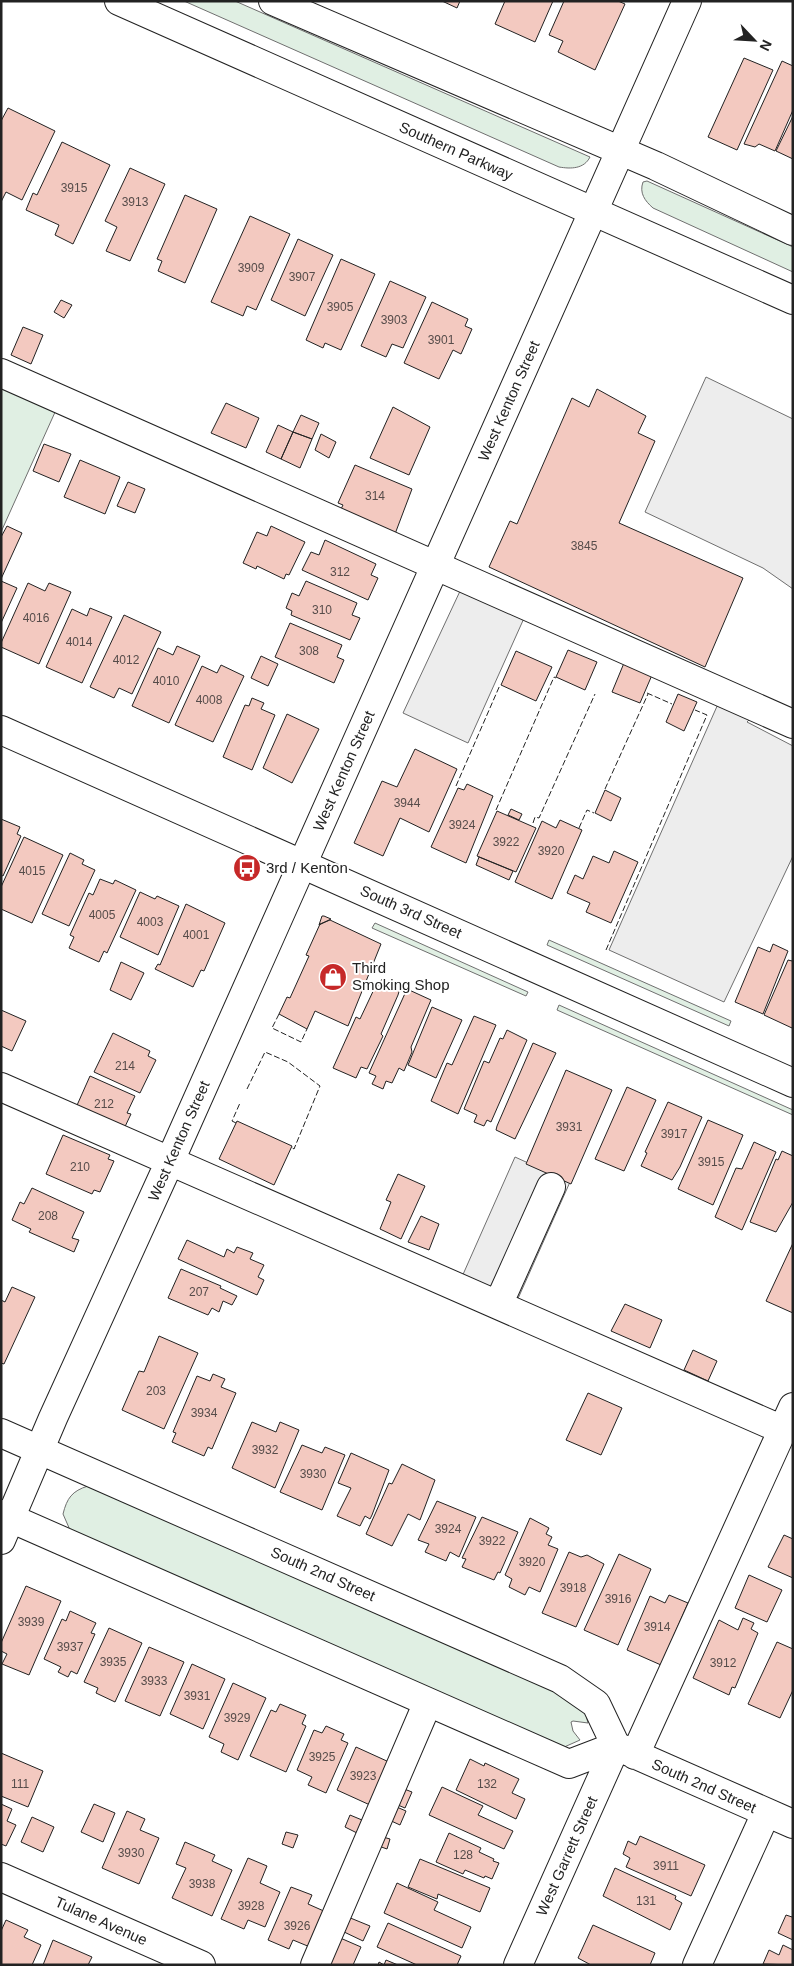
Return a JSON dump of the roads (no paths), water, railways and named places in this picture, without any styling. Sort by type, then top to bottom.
[{"type":"street","name":"Southern Parkway","points":[[119,1],[793,300]]},
{"type":"street","points":[[273,1],[620,151],[793,231]]},
{"type":"street","name":"West Kenton Street","points":[[4,1524],[40,1451],[687,1]]},
{"type":"street","points":[[1,373],[436,564],[793,724]]},
{"type":"street","name":"South 3rd Street","points":[[1,730],[793,1083]]},
{"type":"street","points":[[1,1087],[498,1305],[788,1419]]},
{"type":"street","points":[[498,1305],[551,1187]]},
{"type":"street","name":"West Garrett Street","points":[[518,1965],[626,1751],[788,1419]]},
{"type":"street","name":"South 2nd Street","points":[[1,1433],[560,1679],[596,1704],[626,1751],[793,1824]]},
{"type":"street","points":[[4,1524],[101,1556],[569,1764],[626,1751]]},
{"type":"street","points":[[315,1965],[428,1702]]},
{"type":"street","points":[[697,1965],[766,1813]]},
{"type":"street","name":"Tulane Avenue","points":[[1,1877],[201,1965]]},
{"type":"place","name":"3rd / Kenton","points":[[247,868]]},
{"type":"place","name":"Third Smoking Shop","points":[[333,977]]}]
